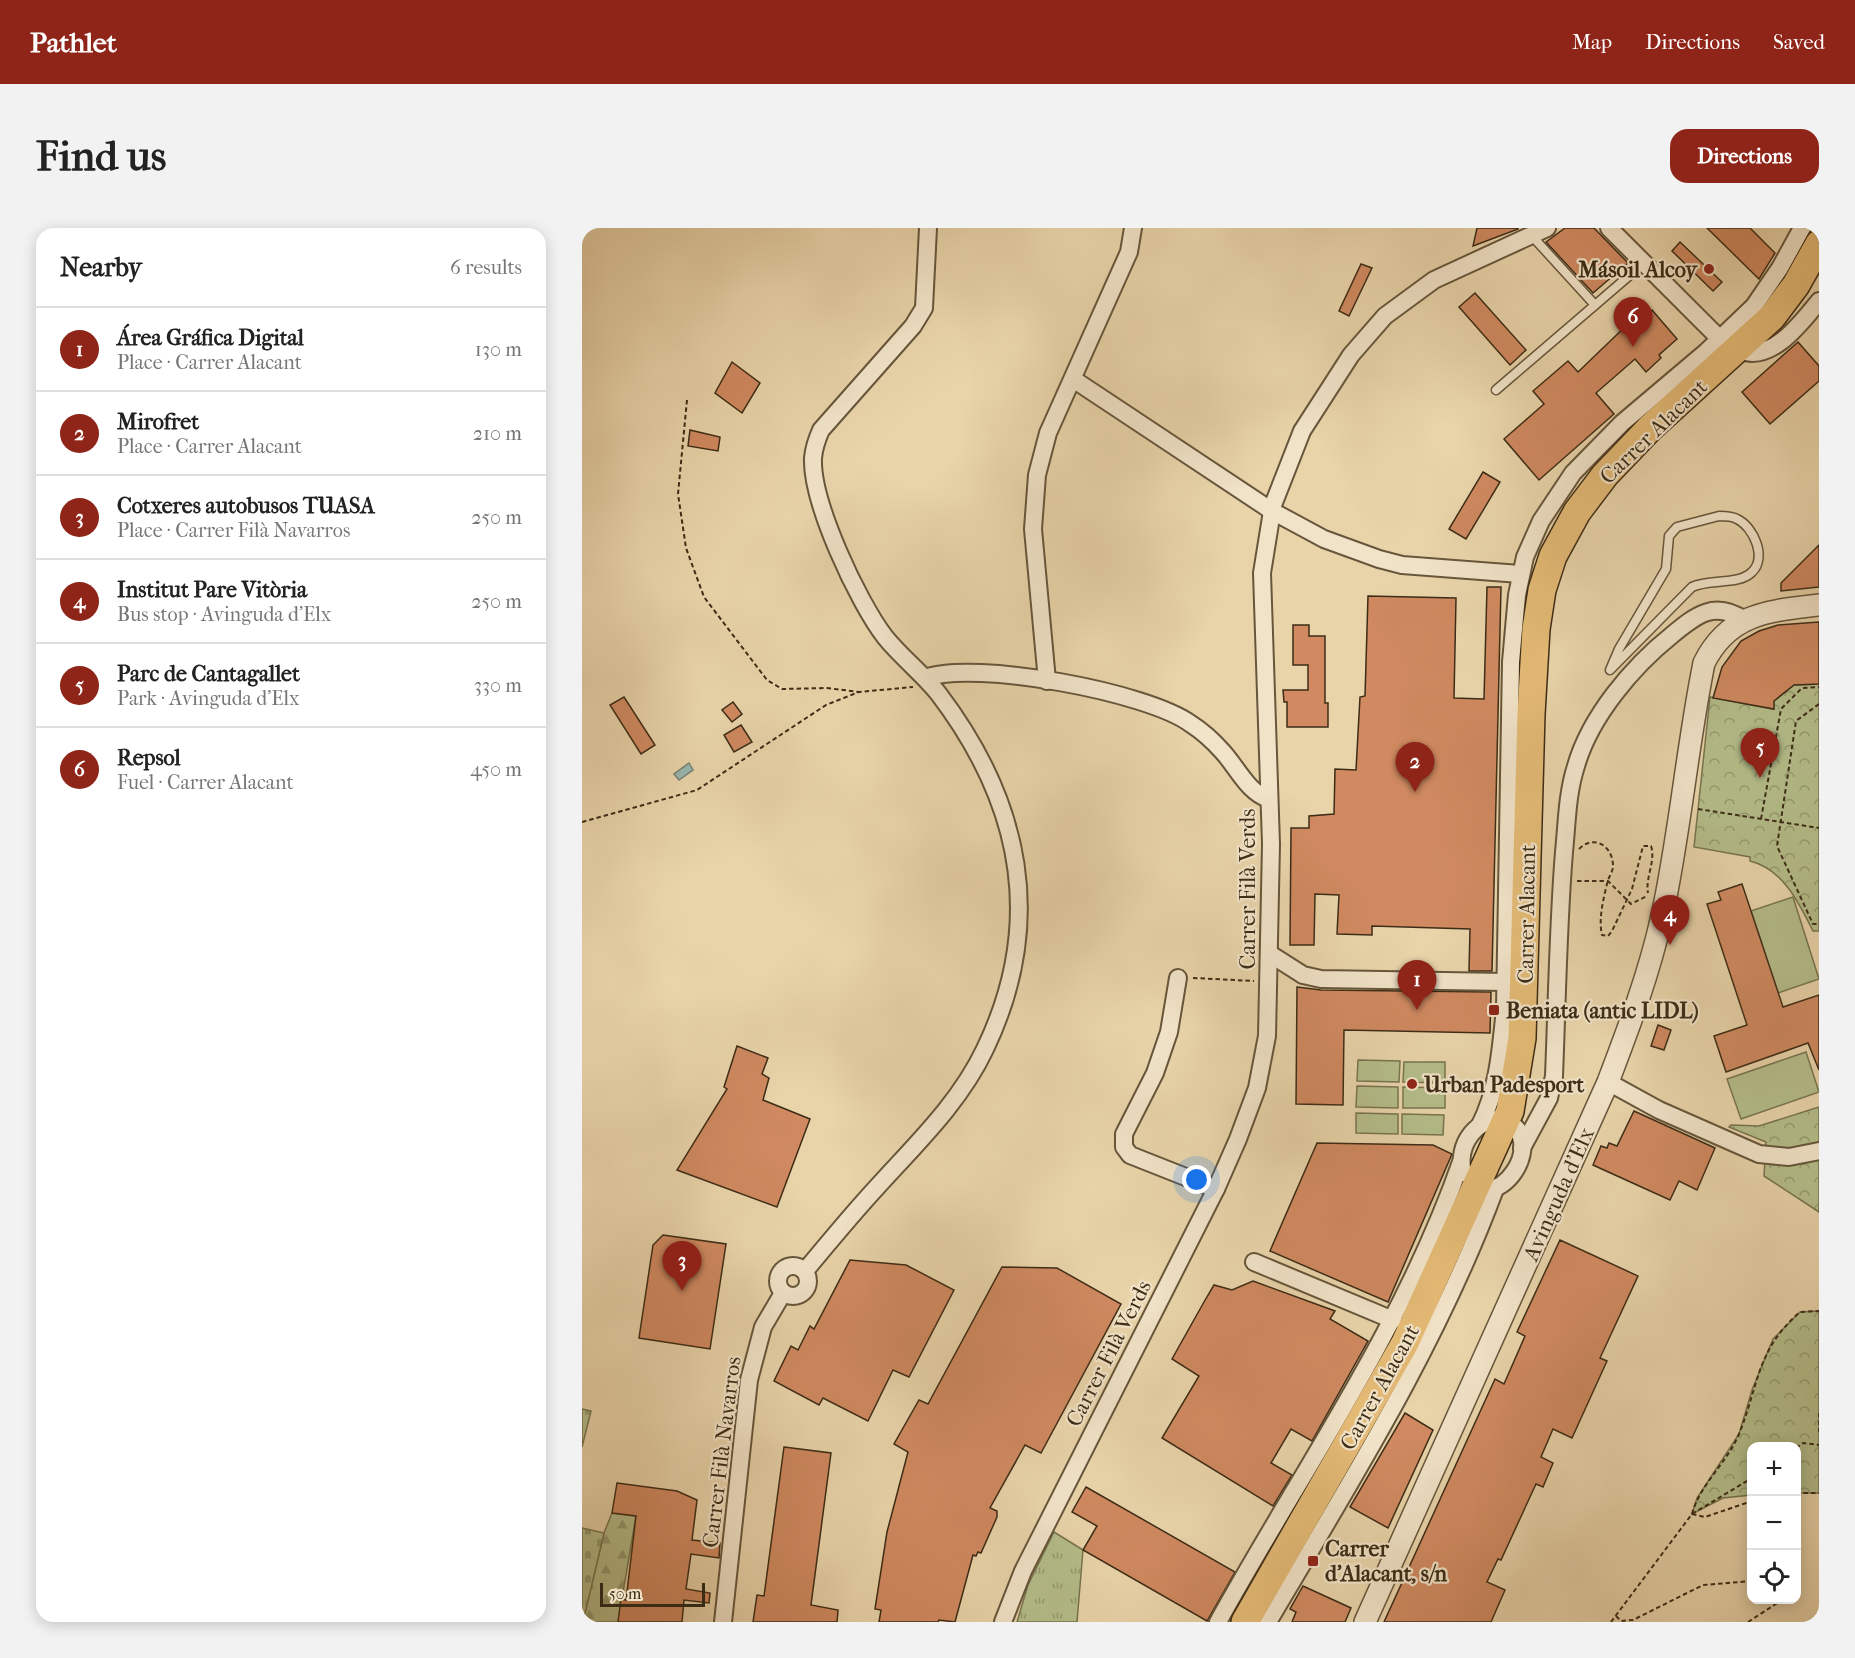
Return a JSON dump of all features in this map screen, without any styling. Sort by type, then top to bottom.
[{"type":"main road","name":"Carrer Alacant","points":[[1245,1622],[1391,1369],[1475,1193],[1497,1124],[1515,1092],[1522,1038],[1533,669],[1536,629],[1545,578],[1564,533],[1605,475],[1729,345],[1781,307],[1819,244]]},
{"type":"street","points":[[783,1293],[792,1297],[804,1292],[809,1284],[805,1271],[960,1092],[986,1047],[1011,973],[1018,916],[1018,892],[1013,847],[1002,803],[982,762],[938,694],[883,635],[863,601],[825,514],[813,458],[821,430],[920,316],[926,294],[928,228]]},
{"type":"street","points":[[1047,681],[1032,509],[1046,440],[1129,252],[1133,228]]},
{"type":"street","points":[[1610,228],[1729,345],[1760,353],[1771,348],[1796,327],[1819,301]]},
{"type":"street","name":"Carrer Alacant","points":[[1218,1622],[1393,1320],[1441,1218],[1465,1144],[1497,1124],[1489,1107],[1500,1055],[1505,982],[1511,662],[1520,574],[1541,521],[1573,473],[1635,411],[1729,345],[1802,228]]},
{"type":"street","name":"Carrer Filà Verds","points":[[1003,1622],[1023,1570],[1216,1189],[1257,1088],[1267,1036],[1270,954],[1269,799],[1262,573],[1272,511],[1302,431],[1351,355],[1385,316],[1401,302],[1434,280],[1540,232]]},
{"type":"street","points":[[1073,379],[1300,529],[1379,560],[1424,568],[1520,574]]},
{"type":"street","points":[[1461,1162],[1475,1193],[1511,1176],[1522,1148],[1549,1098],[1554,1076],[1562,880],[1569,794],[1582,751],[1598,720],[1654,651],[1683,626],[1717,610],[1731,611],[1744,620],[1762,613],[1819,605]]},
{"type":"street","name":"Avinguda d'Elx","points":[[1365,1622],[1608,1082],[1648,974],[1658,892],[1680,806],[1704,663],[1719,640],[1744,620]]},
{"type":"street","points":[[925,678],[940,673],[962,672],[1047,681],[1129,697],[1172,711],[1206,735],[1222,750],[1255,793],[1269,799]]},
{"type":"street","points":[[1270,954],[1303,975],[1321,979],[1505,982]]},
{"type":"street","points":[[1178,978],[1169,1032],[1155,1073],[1124,1134],[1124,1147],[1130,1155],[1216,1189]]},
{"type":"street","points":[[1608,1082],[1659,1110],[1760,1154],[1789,1157],[1819,1151]]},
{"type":"street","points":[[1497,1124],[1522,1148]]},
{"type":"street","name":"Carrer Alacant","points":[[1268,1622],[1341,1502],[1416,1367],[1477,1239],[1475,1193]]},
{"type":"street","points":[[1254,1262],[1393,1320]]},
{"type":"street","name":"Carrer Filà Navarros","points":[[723,1622],[749,1380],[763,1327],[783,1293],[778,1284],[783,1270],[797,1266],[805,1271]]},
{"type":"lane","points":[[1540,232],[1595,305]]},
{"type":"lane","points":[[1496,390],[1644,263]]},
{"type":"lane","points":[[1719,516],[1737,519],[1744,524],[1757,548],[1758,558],[1752,572],[1742,578],[1708,582],[1692,587],[1610,670],[1619,649],[1666,569],[1672,531],[1677,526],[1719,516]]},
{"type":"path","points":[[687,400],[678,494],[686,548],[704,597],[767,680],[782,689],[827,688],[859,692],[912,689],[925,678]]},
{"type":"path","points":[[1761,819],[1781,709],[1802,688],[1819,687]]},
{"type":"path","points":[[582,822],[697,790],[826,705],[859,692]]},
{"type":"path","points":[[1819,704],[1796,721],[1777,846],[1813,924],[1819,924]]},
{"type":"path","points":[[1680,806],[1819,828]]},
{"type":"path","points":[[1571,880],[1608,882],[1626,899],[1631,904],[1658,892],[1647,885],[1653,852],[1651,846],[1643,846],[1632,889],[1626,899],[1612,931],[1608,936],[1602,935],[1601,919],[1608,882],[1613,868],[1608,851],[1601,843],[1589,842],[1577,852]]},
{"type":"path","points":[[1178,978],[1250,981]]},
{"type":"path","points":[[1692,1514],[1696,1498],[1724,1462],[1739,1434],[1752,1390],[1773,1339],[1800,1312],[1819,1311]]},
{"type":"path","points":[[1819,1413],[1819,1432]]},
{"type":"path","points":[[1801,1445],[1819,1444]]},
{"type":"path","points":[[1611,1622],[1692,1514],[1747,1481]]},
{"type":"path","points":[[1801,1493],[1819,1493]]},
{"type":"path","points":[[1692,1514],[1705,1516],[1747,1503]]},
{"type":"path","points":[[1616,1616],[1621,1621],[1632,1620],[1703,1585],[1747,1581]]},
{"type":"path","points":[[1748,1622],[1775,1604]]},
{"type":"green space","points":[[1819,684],[1819,931],[1813,931],[1789,888],[1772,871],[1750,861],[1750,857],[1694,847],[1710,697],[1773,709],[1774,701],[1794,685]]},
{"type":"green space","points":[[1793,897],[1819,979],[1778,993],[1751,911]]},
{"type":"green space","points":[[1806,1052],[1819,1092],[1741,1119],[1727,1079]]},
{"type":"green space","points":[[1358,1060],[1400,1061],[1399,1082],[1357,1081]]},
{"type":"green space","points":[[1404,1062],[1445,1062],[1445,1083],[1403,1082]]},
{"type":"green space","points":[[1357,1086],[1398,1087],[1398,1108],[1356,1107]]},
{"type":"green space","points":[[1403,1087],[1445,1088],[1445,1108],[1403,1108]]},
{"type":"green space","points":[[1819,1107],[1819,1212],[1764,1176],[1766,1142],[1729,1127],[1731,1125],[1759,1126]]},
{"type":"green space","points":[[1356,1113],[1398,1114],[1398,1134],[1356,1133]]},
{"type":"green space","points":[[1402,1114],[1444,1115],[1443,1135],[1402,1134]]},
{"type":"green space","points":[[1819,1311],[1819,1493],[1801,1493],[1801,1442],[1747,1442],[1747,1495],[1723,1498],[1692,1514],[1697,1498],[1739,1434],[1752,1390],[1773,1339],[1800,1312]]},
{"type":"green space","points":[[582,1409],[591,1411],[582,1447]]},
{"type":"green space","points":[[612,1513],[636,1516],[618,1622],[583,1622],[604,1533]]},
{"type":"green space","points":[[582,1528],[604,1533],[583,1622],[582,1622]]},
{"type":"green space","points":[[1054,1532],[1083,1550],[1077,1622],[1017,1622],[1028,1585]]},
{"type":"water","points":[[689,763],[693,770],[679,780],[674,774]]},
{"type":"building","points":[[1477,228],[1518,228],[1518,229],[1473,246]]},
{"type":"building","points":[[1565,228],[1594,228],[1628,263],[1593,293],[1546,242]]},
{"type":"building","points":[[1707,228],[1750,228],[1775,253],[1759,279]]},
{"type":"building","points":[[1680,242],[1722,282],[1713,291],[1672,251]]},
{"type":"building","points":[[1361,264],[1372,268],[1349,316],[1339,311]]},
{"type":"building","points":[[1475,293],[1526,350],[1510,365],[1459,307]]},
{"type":"building","points":[[1652,310],[1677,339],[1659,355],[1661,358],[1646,372],[1635,359],[1596,393],[1614,414],[1539,480],[1504,439],[1544,404],[1533,391],[1568,361],[1578,372],[1630,322],[1634,326]]},
{"type":"building","points":[[1798,342],[1819,366],[1819,381],[1770,424],[1742,392]]},
{"type":"building","points":[[732,362],[760,383],[742,413],[715,393]]},
{"type":"building","points":[[690,430],[720,437],[718,451],[688,446]]},
{"type":"building","points":[[1483,472],[1500,482],[1466,539],[1449,529]]},
{"type":"building","points":[[1819,545],[1819,587],[1781,591],[1781,583]]},
{"type":"building","points":[[1487,587],[1501,587],[1492,971],[1469,971],[1470,929],[1372,926],[1372,935],[1337,934],[1339,895],[1315,894],[1314,945],[1290,945],[1291,828],[1309,828],[1309,816],[1334,814],[1335,769],[1356,770],[1360,697],[1365,696],[1368,596],[1456,598],[1454,698],[1484,699]]},
{"type":"building","points":[[1819,622],[1819,684],[1794,685],[1774,701],[1774,709],[1713,698],[1722,667],[1741,641],[1759,631],[1778,625]]},
{"type":"building","points":[[1293,625],[1309,625],[1309,636],[1325,636],[1325,703],[1328,703],[1328,727],[1287,727],[1287,702],[1284,702],[1283,690],[1308,690],[1308,665],[1293,665]]},
{"type":"building","points":[[624,697],[655,745],[641,754],[610,705]]},
{"type":"building","points":[[733,702],[742,714],[732,722],[722,710]]},
{"type":"building","points":[[741,725],[752,742],[734,752],[724,735]]},
{"type":"building","points":[[1742,884],[1783,1007],[1819,995],[1819,1070],[1808,1043],[1726,1072],[1714,1036],[1747,1025],[1707,904],[1721,900],[1718,892]]},
{"type":"building","points":[[1297,987],[1321,990],[1491,992],[1490,1033],[1344,1030],[1343,1105],[1296,1104]]},
{"type":"building","points":[[1658,1025],[1671,1030],[1664,1050],[1651,1046]]},
{"type":"building","points":[[737,1046],[768,1058],[762,1074],[769,1078],[763,1100],[810,1119],[777,1207],[677,1170],[727,1089],[724,1087]]},
{"type":"building","points":[[1634,1111],[1715,1148],[1697,1190],[1679,1181],[1670,1200],[1593,1165],[1601,1146],[1607,1148],[1609,1143],[1617,1146]]},
{"type":"building","points":[[1317,1143],[1433,1145],[1452,1154],[1388,1302],[1270,1251]]},
{"type":"building","points":[[663,1235],[726,1244],[710,1349],[639,1338],[653,1245]]},
{"type":"building","points":[[1560,1240],[1638,1276],[1600,1358],[1607,1361],[1572,1438],[1553,1429],[1541,1457],[1553,1463],[1543,1487],[1536,1484],[1501,1560],[1498,1559],[1487,1582],[1505,1590],[1491,1622],[1384,1622],[1495,1379],[1504,1384],[1525,1336],[1517,1332]]},
{"type":"building","points":[[850,1260],[906,1265],[954,1290],[909,1377],[893,1370],[868,1421],[823,1398],[819,1405],[774,1381],[791,1346],[798,1350],[810,1326],[814,1329]]},
{"type":"building","points":[[1002,1267],[1057,1268],[1121,1304],[1041,1453],[1025,1445],[990,1508],[997,1511],[997,1517],[981,1553],[973,1555],[955,1622],[939,1620],[938,1622],[879,1622],[881,1610],[875,1609],[887,1532],[908,1452],[894,1444],[919,1400],[928,1404]]},
{"type":"building","points":[[1253,1281],[1335,1311],[1330,1319],[1368,1341],[1312,1441],[1291,1429],[1271,1463],[1292,1475],[1273,1506],[1162,1438],[1199,1376],[1172,1359],[1204,1302],[1214,1285],[1232,1290]]},
{"type":"building","points":[[1405,1413],[1433,1430],[1388,1528],[1350,1507]]},
{"type":"building","points":[[784,1447],[831,1453],[811,1605],[838,1610],[837,1622],[753,1622],[757,1595],[764,1596]]},
{"type":"building","points":[[617,1483],[677,1491],[697,1500],[692,1540],[720,1543],[719,1558],[691,1554],[686,1589],[710,1593],[709,1603],[684,1600],[682,1622],[618,1622],[621,1599],[626,1600],[636,1516],[612,1513]]},
{"type":"building","points":[[1086,1487],[1235,1572],[1207,1621],[1083,1550],[1097,1526],[1072,1512]]},
{"type":"building","points":[[1303,1586],[1351,1608],[1345,1622],[1292,1622],[1296,1612],[1290,1609]]},
{"type":"place","name":"Másoil Alcoy","points":[[1709,269]]},
{"type":"place","name":"Repsol","points":[[1633,347]]},
{"type":"place","name":"Parc de Cantagallet","points":[[1760,778]]},
{"type":"place","name":"Mirofret","points":[[1415,792]]},
{"type":"place","name":"Institut Pare Vitòria","points":[[1670,945]]},
{"type":"place","name":"Área Gráfica Digital","points":[[1417,1010]]},
{"type":"place","name":"Beniata (antic LIDL)","points":[[1494,1010]]},
{"type":"place","name":"Urban Padesport","points":[[1412,1084]]},
{"type":"place","name":"Cotxeres autobusos TUASA","points":[[682,1291]]},
{"type":"place","name":"Carrer d'Alacant, s/n","points":[[1313,1561]]}]
